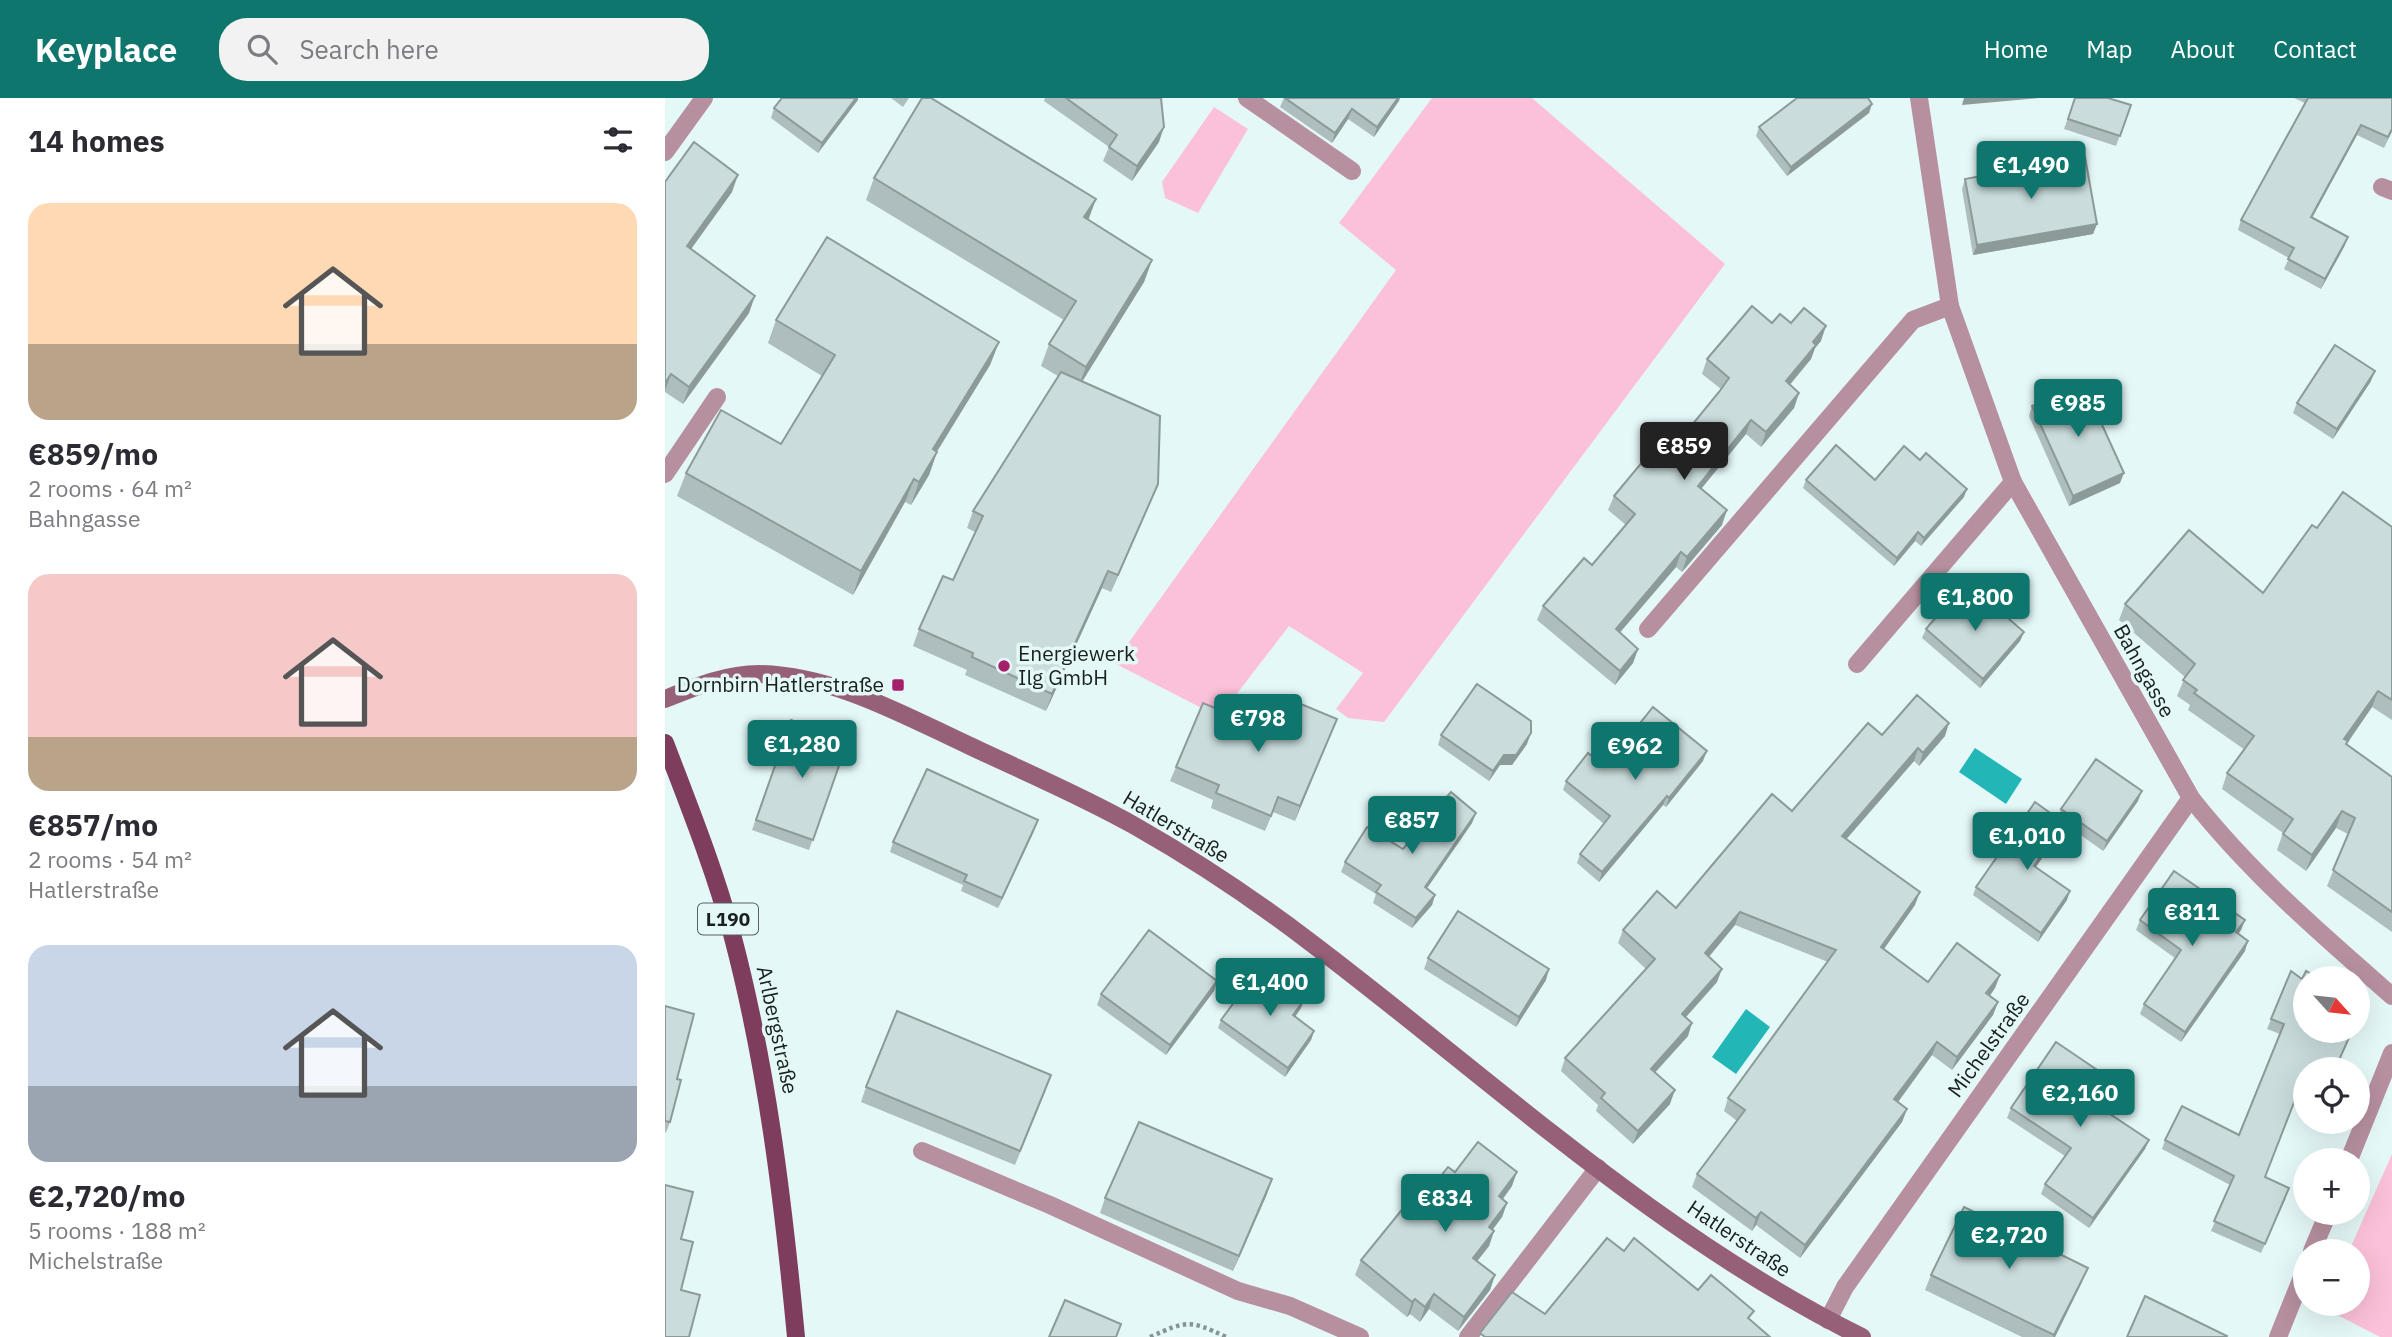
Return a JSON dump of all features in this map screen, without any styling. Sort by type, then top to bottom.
[{"type":"main road","name":"Arlbergstraße","points":[[665,743],[700,831],[731,932],[753,1023],[775,1136],[796,1337]]},
{"type":"street","points":[[665,152],[704,98]]},
{"type":"street","points":[[1247,98],[1352,170]]},
{"type":"street","name":"Bahngasse","points":[[1919,98],[1950,306],[2013,482],[2191,798],[2218,834],[2291,908],[2392,996]]},
{"type":"street","points":[[1647,629],[1913,320],[1950,306]]},
{"type":"street","points":[[665,474],[717,397]]},
{"type":"street","points":[[1857,664],[2013,482]]},
{"type":"street","name":"Hatlerstraße","points":[[665,699],[722,678],[760,674],[825,685],[898,713],[1134,825],[1308,940],[1484,1083],[1749,1275],[1862,1337]]},
{"type":"street","name":"Michelstraße","points":[[1828,1320],[1845,1287],[2191,798]]},
{"type":"street","points":[[2354,1148],[2392,1053]]},
{"type":"street","points":[[922,1151],[1050,1205],[1238,1291],[1290,1306],[1360,1337]]},
{"type":"street","points":[[1468,1337],[1598,1168]]},
{"type":"street","points":[[2278,1337],[2293,1300]]},
{"type":"path","points":[[1150,1337],[1182,1322],[1208,1328],[1226,1337]]},
{"type":"shaded area","points":[[1432,98],[1532,98],[1725,264],[1384,722],[1348,718],[1336,709],[1363,673],[1289,626],[1219,717],[1114,663],[1396,270],[1339,223]]},
{"type":"shaded area","points":[[1214,107],[1248,129],[1198,213],[1165,198],[1162,182]]},
{"type":"shaded area","points":[[2392,1154],[2392,1337],[2380,1337],[2339,1316],[2370,1316],[2370,1239],[2354,1239],[2361,1225],[2370,1225],[2370,1204]]},
{"type":"water","points":[[1975,748],[2022,779],[2006,804],[1959,772]]},
{"type":"water","points":[[1746,1009],[1770,1027],[1736,1074],[1712,1057]]},
{"type":"building","points":[[782,98],[856,98],[822,143],[774,108]]},
{"type":"building","points":[[922,98],[931,98],[1096,199],[1084,217],[1152,260],[1086,367],[1049,344],[1076,301],[874,178]]},
{"type":"building","points":[[1066,98],[1161,98],[1164,127],[1137,166],[1109,147],[1117,135]]},
{"type":"building","points":[[1285,98],[1398,98],[1377,127],[1352,109],[1335,133]]},
{"type":"building","points":[[1797,98],[1868,98],[1872,104],[1791,167],[1759,127]]},
{"type":"building","points":[[2075,98],[2108,98],[2131,105],[2120,136],[2068,119]]},
{"type":"building","points":[[2308,98],[2392,98],[2392,129],[2388,137],[2361,125],[2311,217],[2348,237],[2325,279],[2288,259],[2294,248],[2241,220]]},
{"type":"building","points":[[694,142],[738,175],[687,246],[755,296],[689,387],[671,374],[665,383],[665,182]]},
{"type":"building","points":[[2085,157],[2097,224],[1977,245],[1965,179]]},
{"type":"building","points":[[827,237],[999,342],[933,449],[937,452],[919,482],[914,479],[861,571],[686,473],[721,410],[781,444],[835,355],[776,320]]},
{"type":"building","points":[[1752,306],[1772,323],[1780,314],[1791,323],[1804,308],[1826,326],[1813,342],[1816,345],[1786,381],[1799,393],[1766,432],[1751,420],[1698,486],[1727,510],[1687,557],[1681,552],[1616,629],[1638,649],[1620,671],[1543,606],[1584,558],[1592,565],[1635,514],[1614,496],[1653,449],[1665,458],[1719,392],[1729,378],[1707,359]]},
{"type":"building","points":[[2335,345],[2375,371],[2337,429],[2297,403]]},
{"type":"building","points":[[1061,372],[1160,416],[1158,484],[1118,575],[1108,571],[1052,694],[972,657],[973,653],[919,629],[943,576],[953,580],[983,516],[973,511]]},
{"type":"building","points":[[2083,383],[2124,473],[2073,496],[2032,406]]},
{"type":"building","points":[[1836,445],[1875,480],[1904,446],[1920,460],[1926,453],[1967,489],[1924,538],[1918,532],[1897,558],[1806,480]]},
{"type":"building","points":[[2343,492],[2392,527],[2392,700],[2378,691],[2344,739],[2348,741],[2346,744],[2392,777],[2392,912],[2333,870],[2355,818],[2342,811],[2312,855],[2283,834],[2293,819],[2227,773],[2254,736],[2194,693],[2197,690],[2183,680],[2195,664],[2125,604],[2189,530],[2263,593],[2312,525],[2317,528]]},
{"type":"building","points":[[1979,593],[2024,632],[1983,679],[1926,629],[1954,596],[1967,607]]},
{"type":"building","points":[[1477,684],[1531,721],[1531,733],[1516,755],[1504,755],[1493,771],[1441,735]]},
{"type":"building","points":[[1917,695],[1949,723],[1923,753],[1918,748],[1842,836],[1920,892],[1881,947],[1928,982],[1957,943],[2000,975],[1986,993],[1998,1002],[1957,1057],[1937,1042],[1894,1099],[1907,1109],[1805,1245],[1761,1212],[1756,1218],[1697,1174],[1745,1110],[1728,1098],[1836,950],[1740,912],[1705,953],[1722,969],[1682,1014],[1692,1023],[1651,1069],[1675,1090],[1638,1131],[1601,1098],[1605,1093],[1565,1058],[1655,959],[1623,930],[1657,891],[1676,908],[1772,794],[1792,811],[1868,723],[1882,735]]},
{"type":"building","points":[[1284,697],[1337,719],[1300,806],[1278,797],[1271,816],[1216,793],[1219,785],[1176,767],[1203,703],[1270,731]]},
{"type":"building","points":[[1653,707],[1707,751],[1669,798],[1667,796],[1602,872],[1580,854],[1610,816],[1566,781],[1588,753],[1605,767]]},
{"type":"building","points":[[791,720],[848,740],[813,840],[756,820]]},
{"type":"building","points":[[2096,759],[2142,791],[2107,841],[2061,809]]},
{"type":"building","points":[[927,769],[1038,820],[1002,898],[964,881],[967,875],[893,842]]},
{"type":"building","points":[[1451,792],[1476,813],[1425,887],[1435,895],[1416,918],[1376,892],[1381,885],[1345,862],[1367,827],[1403,849]]},
{"type":"building","points":[[2035,802],[2064,823],[2034,866],[2070,891],[2041,933],[1976,887]]},
{"type":"building","points":[[2174,871],[2245,920],[2236,932],[2248,941],[2185,1032],[2144,1004],[2181,950],[2140,920]]},
{"type":"building","points":[[1458,911],[1549,969],[1519,1017],[1428,958]]},
{"type":"building","points":[[1149,930],[1217,981],[1170,1045],[1101,994]]},
{"type":"building","points":[[1260,967],[1304,1000],[1293,1015],[1314,1031],[1288,1068],[1221,1020]]},
{"type":"building","points":[[2291,971],[2293,1043],[2347,1043],[2340,1057],[2293,1057],[2293,1105],[2265,1177],[2289,1188],[2265,1244],[2214,1221],[2234,1176],[2165,1140],[2182,1106],[2239,1135],[2284,1024],[2271,1019]]},
{"type":"building","points":[[665,1006],[694,1014],[677,1079],[681,1080],[670,1122],[665,1121]]},
{"type":"building","points":[[897,1011],[1051,1075],[1020,1151],[866,1087]]},
{"type":"building","points":[[2056,1042],[2112,1080],[2095,1104],[2149,1140],[2093,1218],[2045,1184],[2071,1148],[2011,1108]]},
{"type":"building","points":[[1139,1122],[1272,1179],[1239,1256],[1105,1198]]},
{"type":"building","points":[[1478,1142],[1517,1172],[1499,1196],[1507,1203],[1489,1227],[1494,1231],[1473,1258],[1495,1275],[1464,1317],[1434,1294],[1425,1307],[1415,1299],[1412,1302],[1361,1260],[1422,1185],[1429,1191],[1448,1167],[1455,1172]]},
{"type":"building","points":[[665,1185],[693,1192],[681,1239],[693,1242],[681,1290],[700,1295],[689,1337],[665,1337]]},
{"type":"building","points":[[1964,1207],[2088,1268],[2054,1335],[1931,1275]]},
{"type":"building","points":[[1607,1238],[1624,1251],[1634,1238],[1698,1290],[1711,1275],[1754,1311],[1748,1318],[1770,1337],[1485,1337],[1480,1333],[1512,1292],[1545,1314]]},
{"type":"building","points":[[2145,1296],[2227,1336],[2127,1337]]},
{"type":"building","points":[[1065,1300],[1121,1324],[1116,1337],[1049,1337]]},
{"type":"place","name":"Energiewerk Ilg GmbH","points":[[1004,666]]},
{"type":"place","name":"Dornbirn Hatlerstraße","points":[[898,685]]}]
